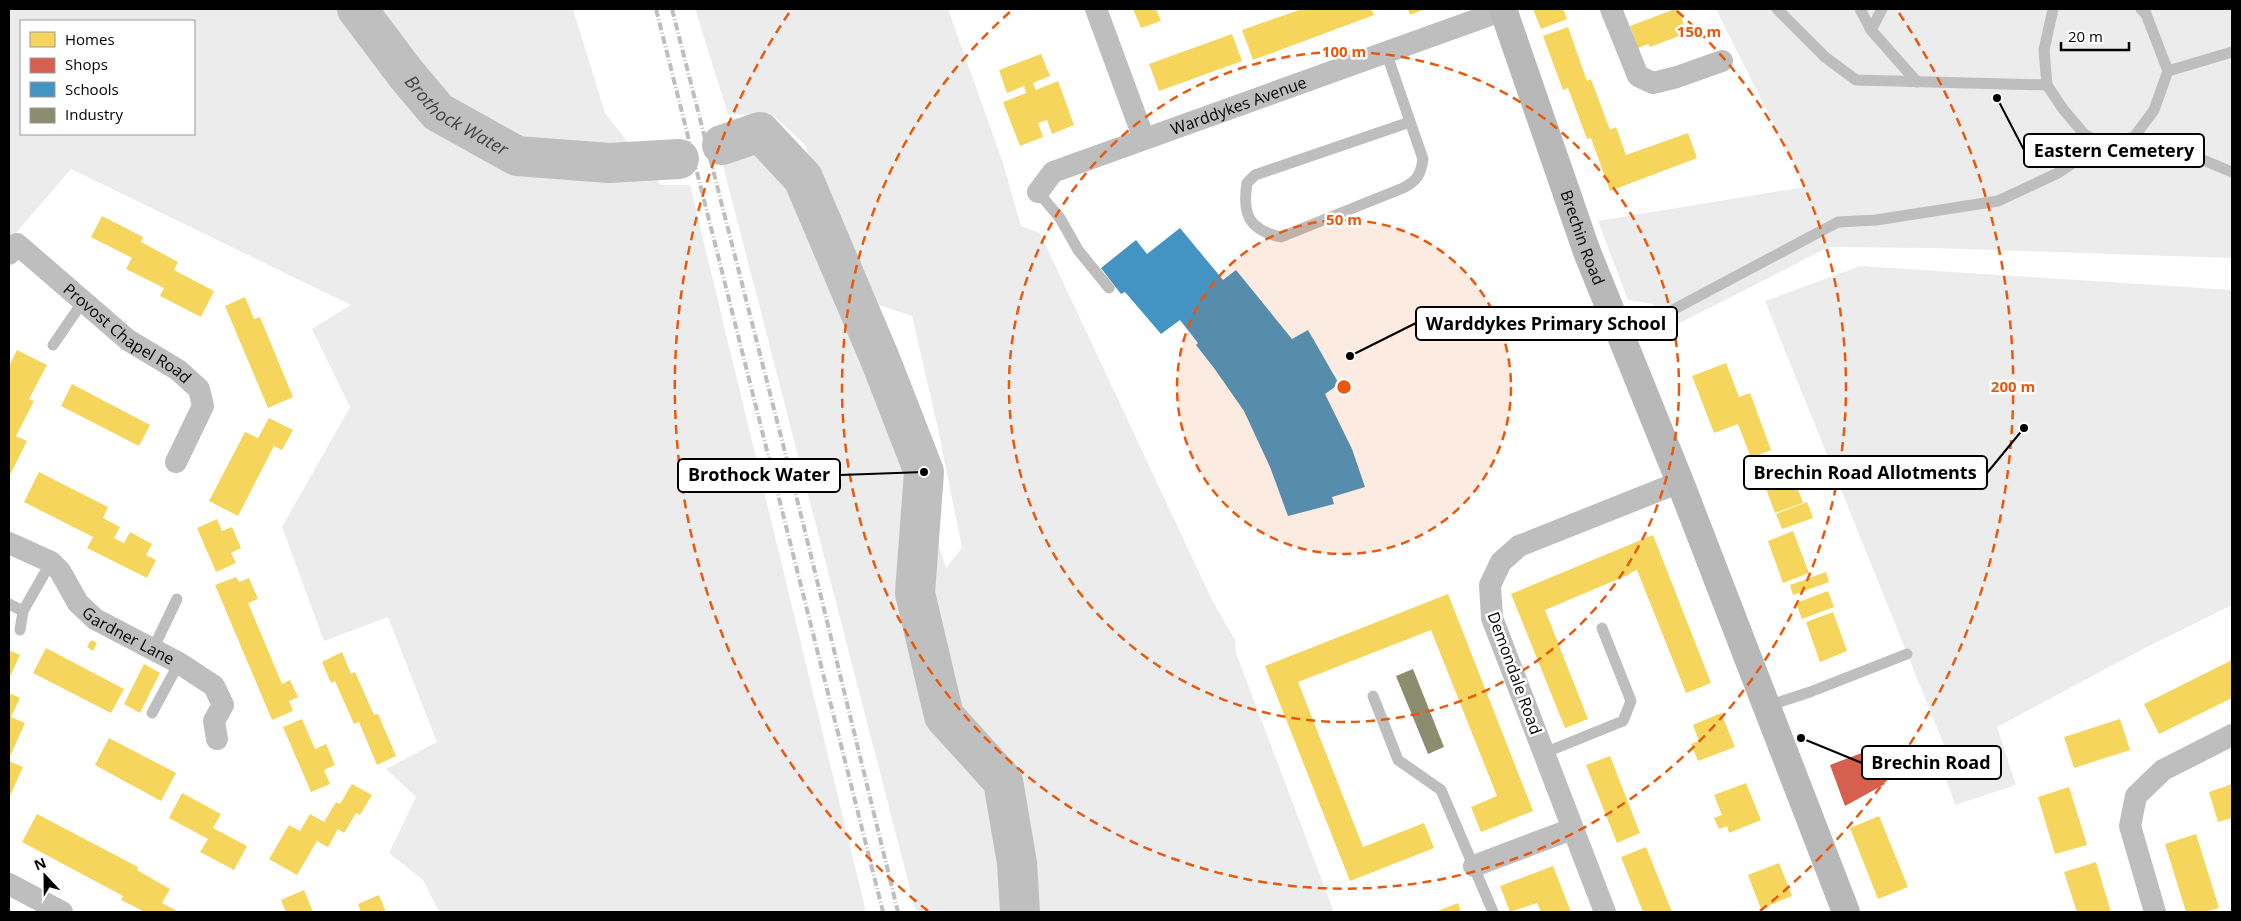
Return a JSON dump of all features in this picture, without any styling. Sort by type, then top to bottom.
[{"type":"street","points":[[1096,9],[1144,138]]},
{"type":"street","name":"Warddykes Avenue","points":[[1038,192],[1053,172],[1503,9]]},
{"type":"street","name":"Brechin Road","points":[[1503,9],[1588,252],[1680,482],[1846,912]]},
{"type":"street","points":[[1611,9],[1638,76],[1653,83],[1677,77],[1722,61]]},
{"type":"street","name":"Provost Chapel Road","points":[[13,249],[84,300],[128,340],[178,370],[199,389],[203,406],[176,462]]},
{"type":"street","name":"Demondale Road","points":[[1605,912],[1492,618],[1490,585],[1502,562],[1519,546],[1680,482]]},
{"type":"street","name":"Gardner Lane","points":[[9,543],[51,562],[60,571],[78,602],[95,619],[179,662],[214,686],[223,705],[214,721],[217,739]]},
{"type":"street","points":[[2155,912],[2130,826],[2136,796],[2163,770],[2232,735]]},
{"type":"street","points":[[1474,866],[1572,828]]},
{"type":"street","points":[[11,889],[62,912]]},
{"type":"lane","points":[[1777,9],[1825,57],[1856,80],[2047,85]]},
{"type":"lane","points":[[1860,9],[1870,30],[1917,82]]},
{"type":"lane","points":[[1870,30],[1882,9]]},
{"type":"lane","points":[[2053,9],[2044,50],[2047,85],[2063,109],[2084,134],[2103,144]]},
{"type":"lane","points":[[2134,137],[2154,110],[2168,71],[2146,14],[2141,9]]},
{"type":"lane","points":[[1386,52],[1424,159],[1422,172],[1413,183],[1281,237],[1265,234],[1254,225],[1244,200],[1247,183],[1255,175],[1410,122]]},
{"type":"lane","points":[[2168,71],[2232,52]]},
{"type":"lane","points":[[1622,337],[1838,222],[1876,220],[1998,201],[2058,173],[2103,144],[2134,137],[2186,153],[2232,172]]},
{"type":"lane","points":[[1038,192],[1060,218],[1078,250],[1109,288]]},
{"type":"lane","points":[[53,345],[84,300]]},
{"type":"lane","points":[[20,630],[23,611],[51,562]]},
{"type":"lane","points":[[153,649],[177,599]]},
{"type":"lane","points":[[9,604],[23,611]]},
{"type":"lane","points":[[1544,753],[1623,721],[1631,701],[1602,628]]},
{"type":"lane","points":[[1767,706],[1810,692],[1907,654]]},
{"type":"lane","points":[[152,713],[179,662]]},
{"type":"lane","points":[[1373,696],[1398,760],[1442,790],[1493,912]]},
{"type":"shaded area","points":[[9,9],[573,9],[605,113],[661,185],[690,185],[866,912],[439,912],[423,880],[389,853],[416,797],[386,769],[437,742],[388,617],[324,641],[282,527],[350,407],[312,329],[351,305],[71,169],[9,241]]},
{"type":"shaded area","points":[[695,9],[948,9],[1003,163],[1021,226],[1040,233],[1212,600],[1235,640],[1236,653],[1334,912],[916,912],[721,158],[759,146],[797,186],[915,471],[946,568],[962,548],[938,429],[912,316],[879,305],[804,144],[774,116],[728,114]]},
{"type":"shaded area","points":[[1716,9],[2232,9],[2232,258],[1932,248],[1829,247],[1666,330],[1653,304],[1628,300],[1598,221],[1805,187]]},
{"type":"shaded area","points":[[1860,266],[2232,290],[2232,605],[2145,648],[1997,727],[2016,785],[1955,805],[1938,756],[1946,750],[1765,301]]},
{"type":"building: Homes","points":[[1133,9],[1156,9],[1161,21],[1141,28]]},
{"type":"building: Homes","points":[[1302,9],[1371,9],[1374,15],[1253,60],[1242,30]]},
{"type":"building: Homes","points":[[1408,9],[1425,9],[1410,15]]},
{"type":"building: Homes","points":[[1533,9],[1563,9],[1567,19],[1541,29]]},
{"type":"building: Homes","points":[[1678,9],[1687,33],[1650,47],[1648,44],[1638,48],[1630,26]]},
{"type":"building: Homes","points":[[1568,27],[1587,81],[1591,79],[1610,130],[1616,127],[1626,155],[1688,133],[1697,158],[1610,191],[1591,138],[1587,139],[1568,88],[1563,90],[1543,36]]},
{"type":"building: Homes","points":[[1232,34],[1242,61],[1159,91],[1149,64]]},
{"type":"building: Homes","points":[[1041,54],[1050,76],[1033,83],[1036,90],[1058,81],[1074,125],[1052,134],[1047,120],[1038,123],[1043,137],[1020,146],[1003,102],[1026,93],[1024,86],[1007,93],[999,70]]},
{"type":"building: Homes","points":[[102,216],[143,237],[141,242],[178,262],[174,270],[214,291],[201,317],[160,296],[164,288],[126,269],[132,258],[91,237]]},
{"type":"building: Homes","points":[[245,297],[254,319],[260,317],[293,397],[268,408],[225,306]]},
{"type":"building: Homes","points":[[17,350],[47,365],[29,399],[34,401],[16,436],[27,441],[9,477],[9,366]]},
{"type":"building: Homes","points":[[1726,363],[1739,397],[1750,393],[1771,450],[1751,458],[1738,424],[1714,433],[1692,376]]},
{"type":"building: Homes","points":[[72,384],[150,425],[139,446],[61,406]]},
{"type":"building: Homes","points":[[269,418],[293,430],[282,450],[274,446],[238,516],[209,501],[245,432],[258,438]]},
{"type":"building: Homes","points":[[1786,457],[1803,503],[1775,513],[1758,467]]},
{"type":"building: Homes","points":[[39,472],[108,507],[103,518],[120,527],[114,538],[124,543],[130,532],[152,544],[146,555],[156,560],[147,578],[87,548],[93,537],[24,502]]},
{"type":"building: Homes","points":[[1807,502],[1813,518],[1782,529],[1776,514]]},
{"type":"building: Homes","points":[[217,519],[222,531],[232,527],[241,548],[231,553],[236,563],[216,572],[197,528]]},
{"type":"building: Homes","points":[[1793,531],[1809,573],[1783,583],[1768,541]]},
{"type":"building: Homes","points":[[1653,535],[1711,683],[1686,693],[1637,570],[1545,610],[1588,719],[1565,728],[1511,594]]},
{"type":"building: Homes","points":[[1826,572],[1829,582],[1793,595],[1790,585]]},
{"type":"building: Homes","points":[[236,577],[239,582],[249,578],[258,599],[248,603],[282,684],[290,680],[298,697],[289,701],[293,711],[272,720],[215,585]]},
{"type":"building: Homes","points":[[1828,591],[1834,607],[1802,619],[1796,603]]},
{"type":"building: Homes","points":[[1448,594],[1533,811],[1481,832],[1471,807],[1497,796],[1431,630],[1298,682],[1363,847],[1424,823],[1434,848],[1350,881],[1265,666]]},
{"type":"building: Homes","points":[[1833,612],[1847,651],[1820,662],[1806,622]]},
{"type":"building: Homes","points":[[91,640],[97,643],[93,651],[87,647]]},
{"type":"building: Homes","points":[[46,648],[124,689],[111,713],[33,673]]},
{"type":"building: Homes","points":[[9,650],[20,655],[9,679]]},
{"type":"building: Homes","points":[[342,652],[351,674],[355,672],[374,715],[378,714],[396,756],[377,765],[359,722],[354,724],[335,681],[331,683],[322,662]]},
{"type":"building: Homes","points":[[2232,660],[2232,698],[2159,734],[2144,704]]},
{"type":"building: Homes","points":[[144,664],[160,673],[140,713],[124,704]]},
{"type":"building: Homes","points":[[9,693],[20,698],[11,717],[25,723],[9,759]]},
{"type":"building: Homes","points":[[1721,713],[1735,747],[1698,761],[1691,744],[1699,741],[1693,725]]},
{"type":"building: Homes","points":[[302,719],[315,749],[326,744],[335,765],[324,770],[330,784],[311,792],[283,727]]},
{"type":"building: Homes","points":[[2120,719],[2130,750],[2074,768],[2064,737]]},
{"type":"building: Homes","points":[[109,738],[176,773],[161,801],[95,765]]},
{"type":"building: Homes","points":[[1610,756],[1640,833],[1617,843],[1586,765]]},
{"type":"building: Homes","points":[[9,761],[23,767],[9,798]]},
{"type":"building: Homes","points":[[1746,783],[1761,820],[1729,833],[1727,826],[1719,829],[1714,818],[1722,815],[1714,795]]},
{"type":"building: Homes","points":[[352,784],[372,795],[360,815],[356,813],[344,833],[338,829],[328,847],[317,841],[297,875],[269,859],[289,825],[300,831],[310,814],[324,822],[336,802],[340,804]]},
{"type":"building: Homes","points":[[2232,784],[2232,818],[2218,822],[2209,792]]},
{"type":"building: Homes","points":[[2069,787],[2087,845],[2055,854],[2038,797]]},
{"type":"building: Homes","points":[[182,793],[221,814],[213,828],[247,846],[234,870],[200,852],[208,839],[169,818]]},
{"type":"building: Homes","points":[[37,814],[138,867],[137,870],[170,889],[162,903],[179,912],[145,912],[121,900],[123,896],[22,842]]},
{"type":"building: Homes","points":[[1879,816],[1908,887],[1878,899],[1850,828]]},
{"type":"building: Homes","points":[[2196,834],[2219,908],[2205,912],[2186,912],[2165,844]]},
{"type":"building: Homes","points":[[1646,847],[1672,912],[1643,912],[1621,857]]},
{"type":"building: Homes","points":[[2096,862],[2111,912],[2077,912],[2064,872]]},
{"type":"building: Homes","points":[[1779,863],[1792,896],[1761,909],[1748,875]]},
{"type":"building: Homes","points":[[1553,866],[1571,912],[1541,912],[1537,903],[1510,912],[1500,886]]},
{"type":"building: Homes","points":[[304,890],[313,912],[286,912],[281,900]]},
{"type":"building: Homes","points":[[379,895],[386,912],[361,912],[358,904]]},
{"type":"building: Homes","points":[[1458,903],[1461,912],[1435,912]]},
{"type":"building: Shops","points":[[1872,749],[1885,784],[1845,806],[1830,765]]},
{"type":"building: Schools","points":[[1180,228],[1223,280],[1236,270],[1292,339],[1308,330],[1339,384],[1325,394],[1352,449],[1365,487],[1332,497],[1334,504],[1288,516],[1270,467],[1244,411],[1196,345],[1198,343],[1180,320],[1161,334],[1125,292],[1121,294],[1101,268],[1136,240],[1147,254]]},
{"type":"building: Industry","points":[[1413,669],[1444,747],[1428,754],[1396,676]]},
{"type":"waterway","name":"Brothock Water","points":[[357,9],[406,74],[438,112],[517,156],[609,163],[679,159]]},
{"type":"waterway","name":"Brothock Water","points":[[722,145],[760,132],[803,178],[880,359],[924,472],[915,593],[944,716],[1003,781],[1017,863],[1020,912]]},
{"type":"railway","points":[[656,9],[883,912]]},
{"type":"railway","points":[[672,9],[802,519],[898,912]]},
{"type":"place","name":"Eastern Cemetery","points":[[1997,98]]},
{"type":"place","name":"Warddykes Primary School","points":[[1350,356]]},
{"type":"place","name":"Brechin Road Allotments","points":[[2024,428]]},
{"type":"place","name":"Brothock Water","points":[[924,472]]},
{"type":"place","name":"Brechin Road","points":[[1801,738]]}]
